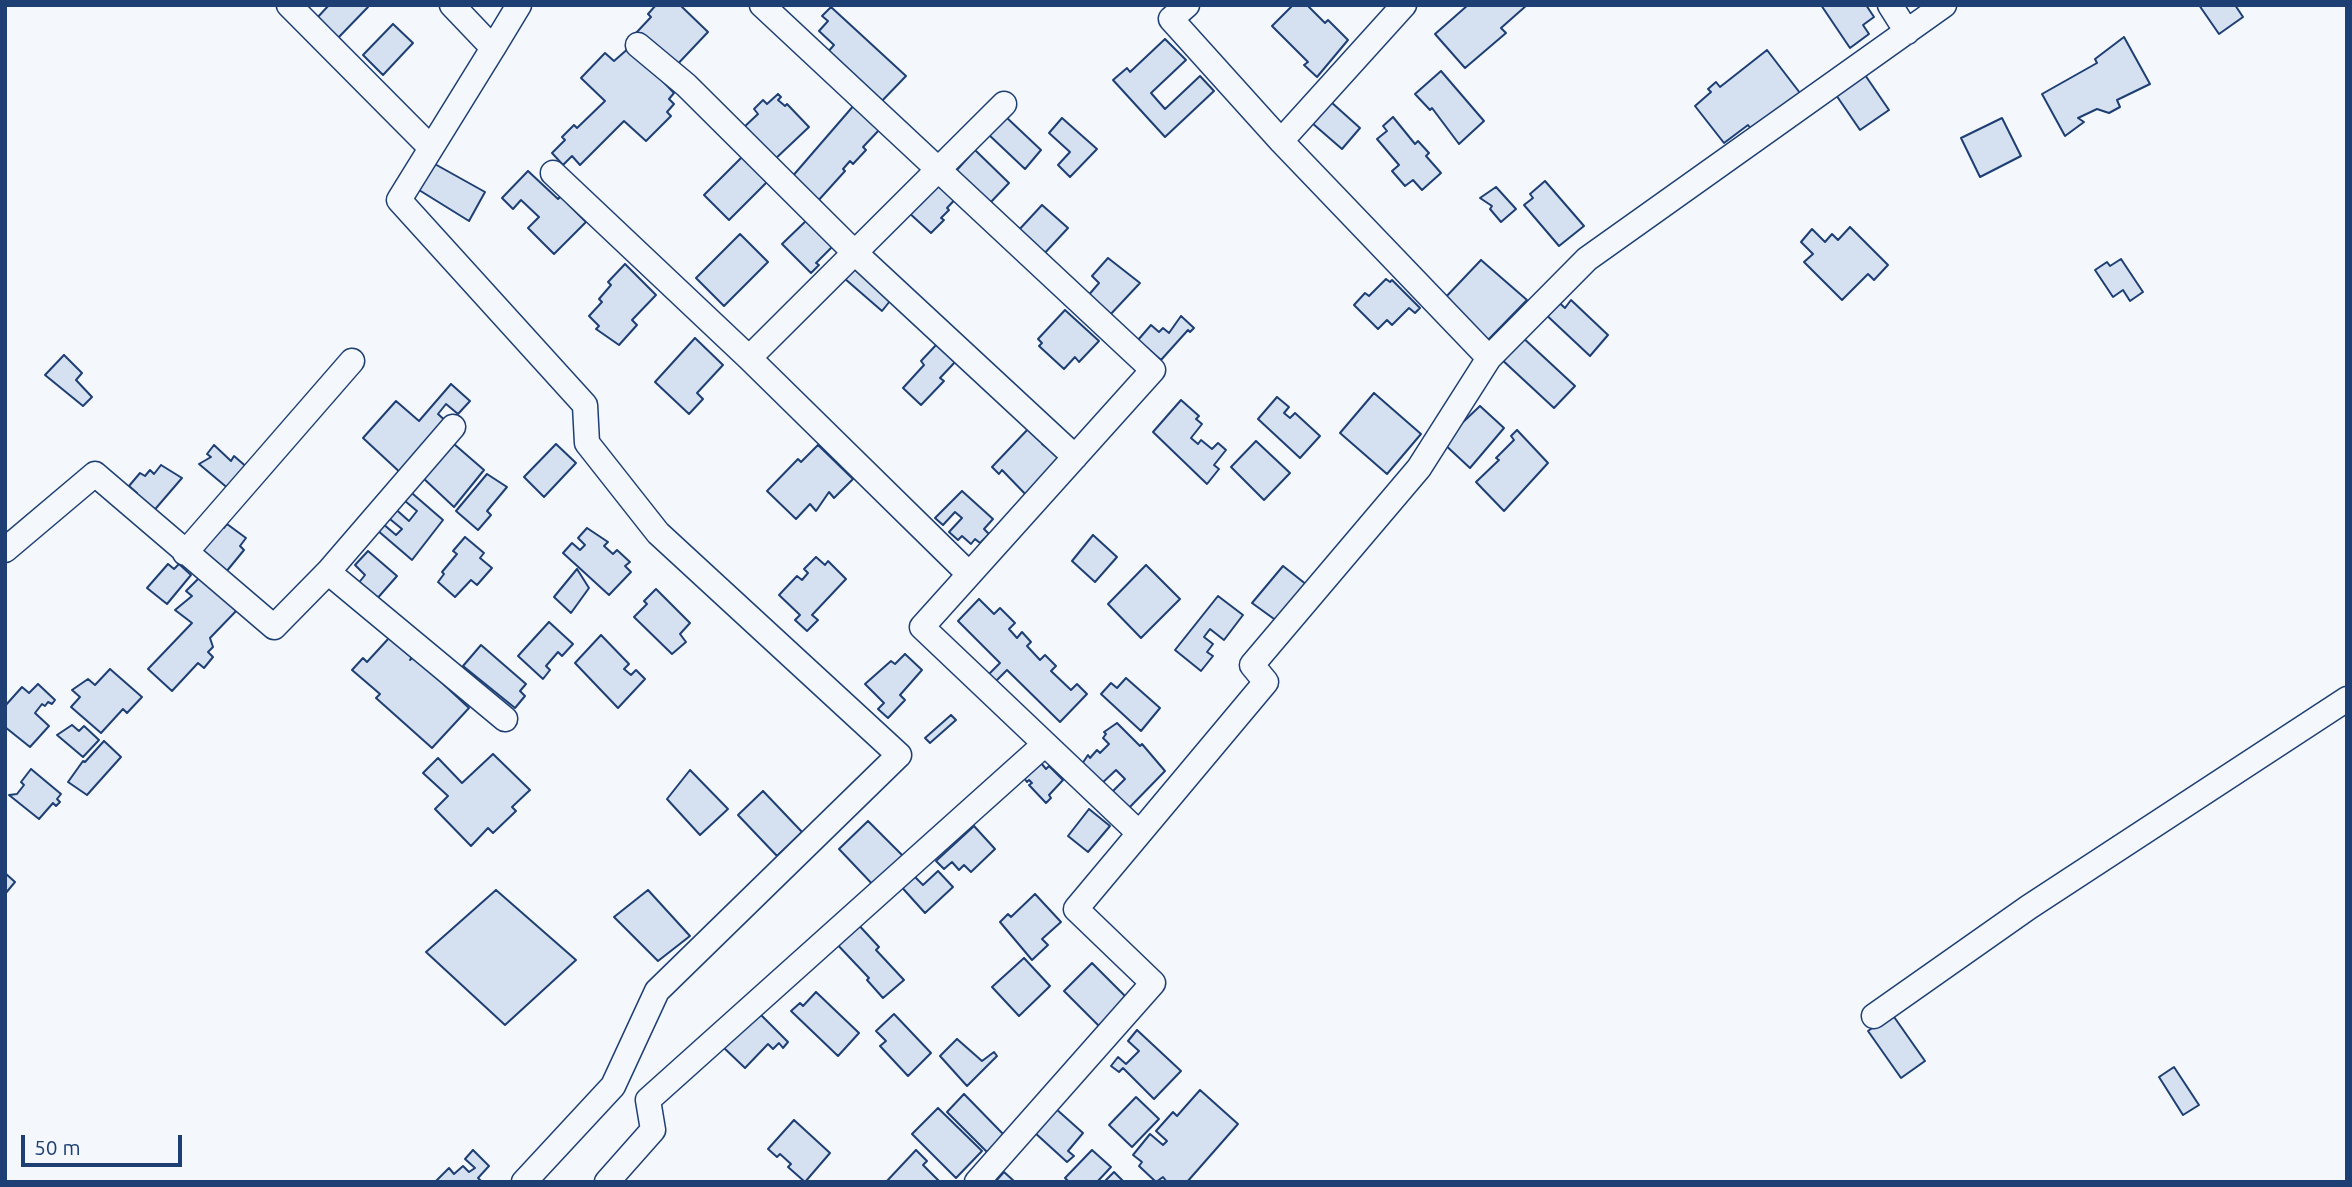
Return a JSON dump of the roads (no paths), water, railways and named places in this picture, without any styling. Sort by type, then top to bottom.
[{"type":"street","points":[[289,5],[431,148]]},
{"type":"street","points":[[452,5],[493,48]]},
{"type":"street","points":[[519,5],[399,200],[584,404],[587,443],[658,533],[900,755],[657,991],[613,1086],[524,1182]]},
{"type":"street","points":[[762,5],[1153,370],[922,626],[1139,834]]},
{"type":"street","points":[[1187,5],[1171,19],[1281,141],[1489,358]]},
{"type":"street","points":[[1281,141],[1404,5]]},
{"type":"street","points":[[1891,5],[1907,32]]},
{"type":"street","points":[[977,1182],[1153,983],[1076,909],[1266,682],[1252,665],[1419,468],[1489,358],[1587,259],[1944,5]]},
{"type":"street","points":[[638,45],[686,85],[853,251],[1075,457]]},
{"type":"street","points":[[749,358],[853,251],[1004,104]]},
{"type":"street","points":[[553,173],[749,358],[969,574]]},
{"type":"street","points":[[185,553],[352,361]]},
{"type":"street","points":[[5,550],[95,474],[274,627],[328,572],[453,427]]},
{"type":"street","points":[[328,572],[505,719]]},
{"type":"street","points":[[1874,1016],[2029,907],[2347,699]]},
{"type":"street","points":[[607,1182],[653,1130],[648,1100],[1045,744]]}]
